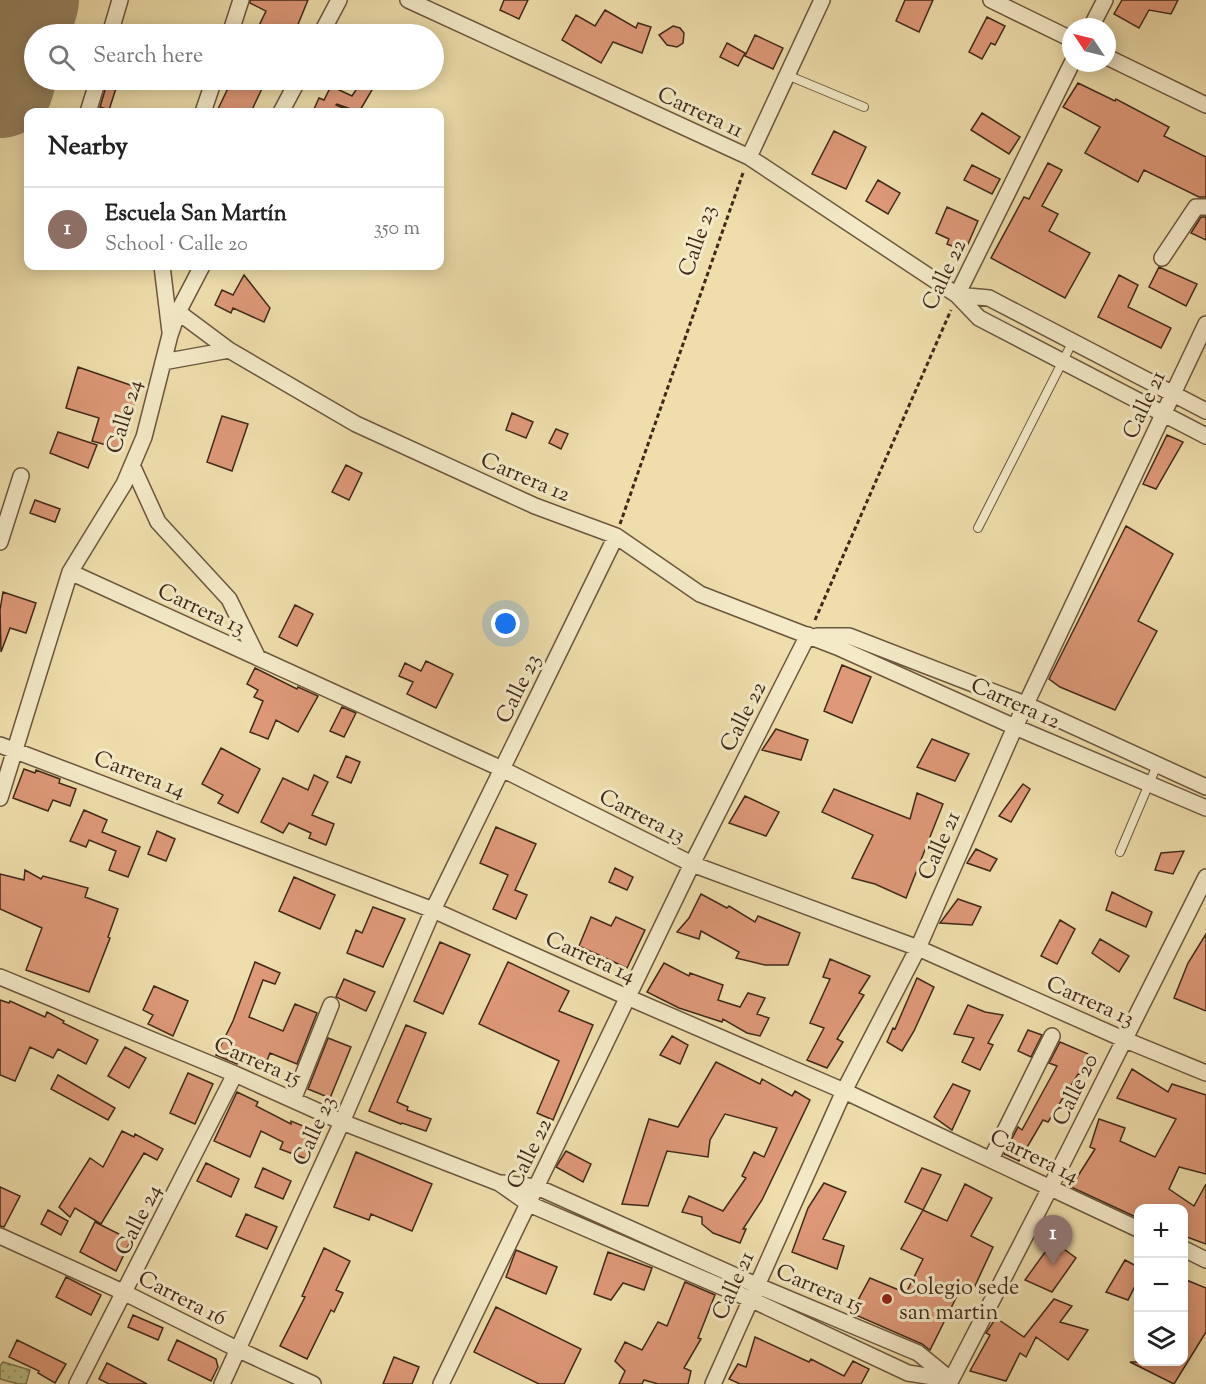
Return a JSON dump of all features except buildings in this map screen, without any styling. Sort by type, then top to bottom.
[{"type":"street","points":[[113,24],[120,0]]},
{"type":"street","points":[[233,24],[241,0]]},
{"type":"street","points":[[326,24],[339,0]]},
{"type":"street","name":"Carrera 11","points":[[408,0],[749,157],[957,295],[979,318],[1206,436]]},
{"type":"street","points":[[749,157],[822,0]]},
{"type":"street","points":[[991,0],[1062,35]]},
{"type":"street","points":[[1096,18],[1105,0]]},
{"type":"street","points":[[1116,61],[1206,105]]},
{"type":"street","name":"Calle 22","points":[[957,295],[1068,72]]},
{"type":"street","points":[[89,108],[95,90]]},
{"type":"street","points":[[204,108],[211,90]]},
{"type":"street","points":[[283,108],[293,90]]},
{"type":"street","points":[[1162,258],[1196,207],[1206,207]]},
{"type":"street","points":[[162,270],[170,334]]},
{"type":"street","name":"Calle 24","points":[[0,798],[70,572],[124,484],[144,437],[170,334],[178,312],[200,270]]},
{"type":"street","name":"Carrera 11","points":[[957,295],[989,298],[1206,411]]},
{"type":"street","name":"Carrera 12","points":[[178,312],[229,350],[356,424],[535,506],[616,536],[700,594],[808,635],[1015,727],[1206,808]]},
{"type":"street","name":"Calle 21","points":[[713,1384],[844,1091],[918,948],[1025,704],[1206,324]]},
{"type":"street","points":[[163,362],[229,350]]},
{"type":"street","points":[[132,465],[158,522],[229,599],[258,658]]},
{"type":"street","points":[[0,542],[21,476]]},
{"type":"street","name":"Calle 23","points":[[222,1384],[342,1122],[433,910],[616,536]]},
{"type":"street","name":"Carrera 13","points":[[70,572],[502,769],[692,864],[918,948],[1206,1073]]},
{"type":"street","name":"Calle 22","points":[[441,1384],[692,864],[808,635]]},
{"type":"street","name":"Carrera 12","points":[[808,635],[849,636],[1025,704],[1206,787]]},
{"type":"street","name":"Carrera 14","points":[[0,745],[16,749],[433,910],[844,1091],[1134,1227]]},
{"type":"street","name":"Calle 20","points":[[954,1383],[1206,878]]},
{"type":"street","name":"Carrera 15","points":[[0,977],[235,1074],[342,1122],[499,1183],[529,1204],[753,1292],[918,1353],[954,1383]]},
{"type":"street","points":[[293,1100],[331,1005]]},
{"type":"street","points":[[992,1159],[1052,1036]]},
{"type":"street","name":"Calle 24","points":[[77,1384],[235,1074]]},
{"type":"street","name":"Carrera 15","points":[[499,1183],[537,1187],[753,1292],[908,1373],[954,1383]]},
{"type":"street","name":"Carrera 16","points":[[0,1236],[125,1293],[238,1350],[313,1384]]},
{"type":"street","points":[[1188,1252],[1206,1260]]},
{"type":"lane","points":[[787,75],[864,107]]},
{"type":"lane","points":[[978,528],[1073,341]]},
{"type":"lane","points":[[1120,852],[1157,765]]},
{"type":"path","name":"Calle 23","points":[[616,536],[749,157]]},
{"type":"path","name":"Calle 22","points":[[808,635],[957,295]]},
{"type":"green space","points":[[3,1362],[30,1370],[26,1384],[0,1379],[0,1366]]},
{"type":"runway","points":[[0,84],[25,0]]},
{"type":"place","name":"Escuela San Martín","points":[[1053,1265]]},
{"type":"place","name":"Colegio sede san martin","points":[[887,1299]]}]
